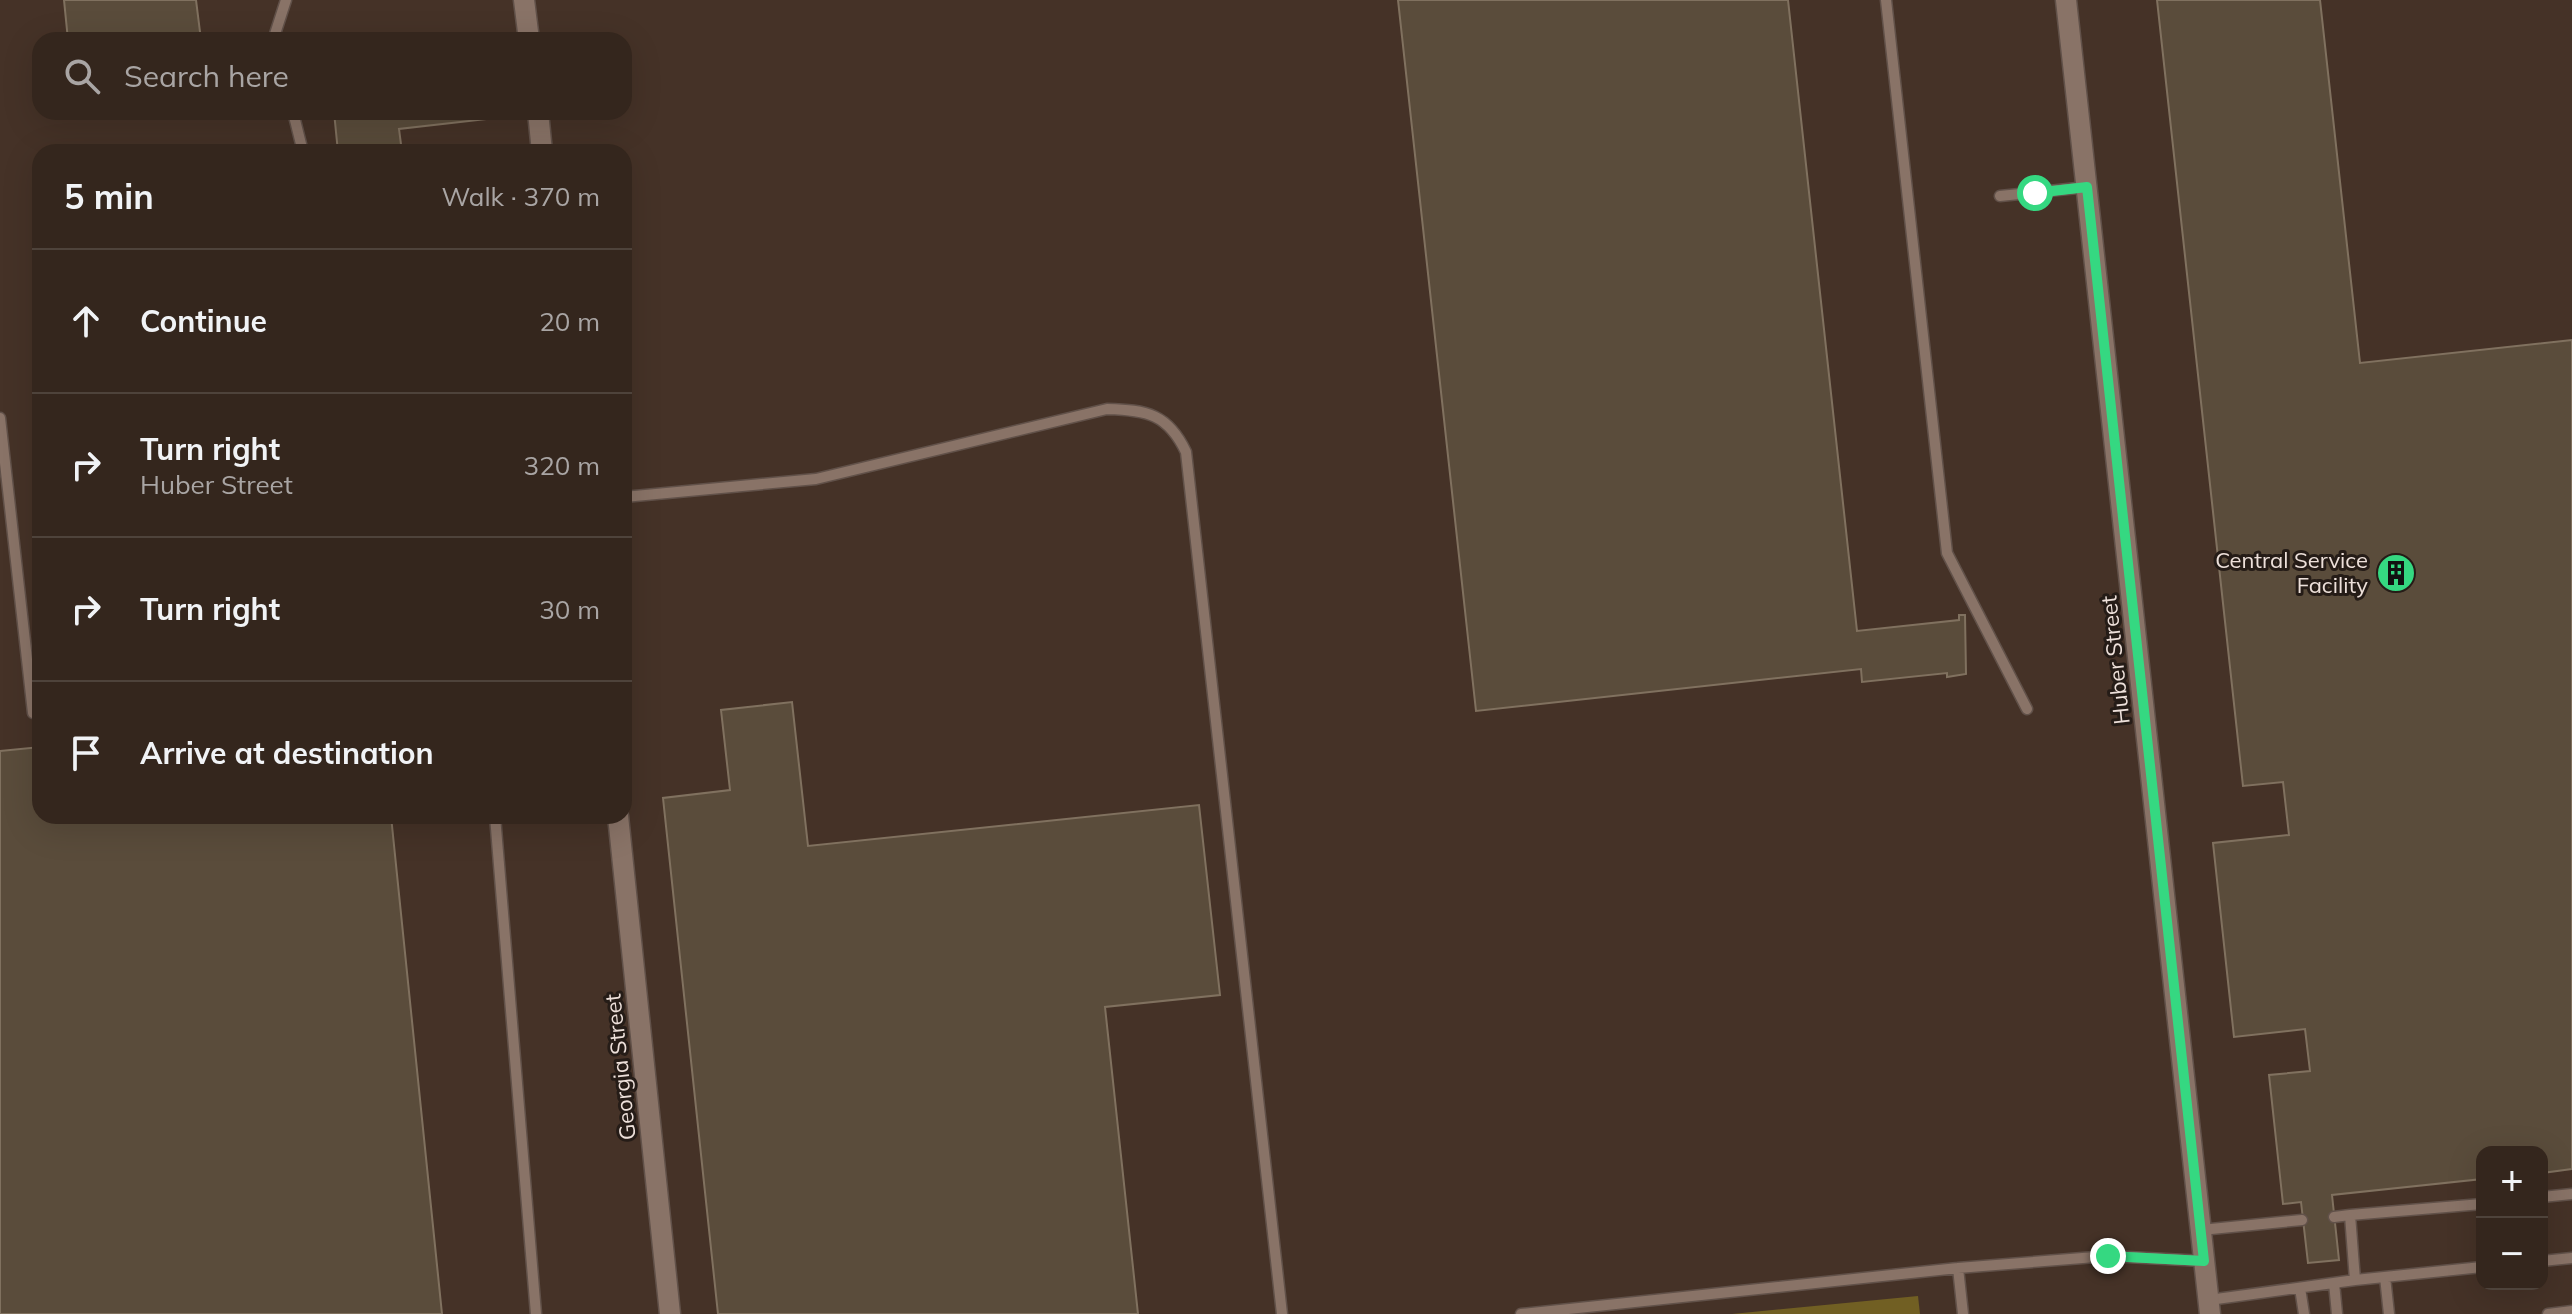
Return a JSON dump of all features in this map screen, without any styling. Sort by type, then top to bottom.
[{"type":"street","points":[[524,0],[528,32]]},
{"type":"street","name":"Huber Street","points":[[2066,0],[2209,1307]]},
{"type":"street","points":[[539,120],[541,144]]},
{"type":"street","name":"Georgia Street","points":[[619,824],[670,1314]]},
{"type":"lane","points":[[276,32],[286,0]]},
{"type":"lane","points":[[1886,0],[1947,553],[2027,709]]},
{"type":"lane","points":[[295,120],[301,144]]},
{"type":"lane","points":[[2000,196],[2087,187]]},
{"type":"lane","points":[[632,496],[816,479],[1107,409],[1138,410],[1159,418],[1176,431],[1186,452],[1282,1314]]},
{"type":"lane","points":[[0,418],[32,704]]},
{"type":"lane","points":[[496,824],[536,1314]]},
{"type":"lane","points":[[2548,1196],[2572,1194]]},
{"type":"lane","points":[[2334,1217],[2476,1204]]},
{"type":"lane","points":[[2350,1215],[2355,1280]]},
{"type":"lane","points":[[2201,1230],[2302,1220]]},
{"type":"lane","points":[[1521,1314],[1958,1268],[2108,1256],[2204,1261]]},
{"type":"lane","points":[[2548,1260],[2572,1258]]},
{"type":"lane","points":[[1958,1268],[1963,1314]]},
{"type":"lane","points":[[2209,1307],[2300,1288],[2476,1268]]},
{"type":"lane","points":[[2385,1277],[2389,1314]]},
{"type":"lane","points":[[2334,1283],[2337,1314]]},
{"type":"lane","points":[[2300,1288],[2304,1314]]},
{"type":"lane","points":[[2548,1314],[2572,1311]]},
{"type":"shaded area","points":[[1918,1296],[1920,1314],[1732,1314]]},
{"type":"building","points":[[64,0],[196,0],[200,32],[67,32]]},
{"type":"building","points":[[1398,0],[1788,0],[1857,631],[1959,620],[1959,615],[1965,615],[1966,674],[1947,677],[1947,673],[1862,682],[1861,669],[1476,711]]},
{"type":"building","name":"Central Service Facility","points":[[2157,0],[2320,0],[2360,363],[2572,340],[2572,1169],[2548,1172],[2548,1146],[2476,1146],[2476,1180],[2332,1195],[2339,1260],[2308,1263],[2301,1202],[2283,1204],[2269,1075],[2310,1071],[2305,1029],[2234,1037],[2213,843],[2289,835],[2283,782],[2243,786]]},
{"type":"building","points":[[335,120],[478,120],[399,129],[401,144],[337,144]]},
{"type":"building","points":[[792,702],[808,846],[1199,805],[1220,995],[1105,1007],[1138,1314],[718,1314],[663,798],[730,790],[721,710]]},
{"type":"building","points":[[32,748],[32,824],[392,824],[442,1314],[0,1314],[0,751]]},
{"type":"place","name":"Central Service Facility","points":[[2396,573]]},
{"type":"route","points":[[2035,193],[2087,187],[2204,1261],[2108,1256]]}]
